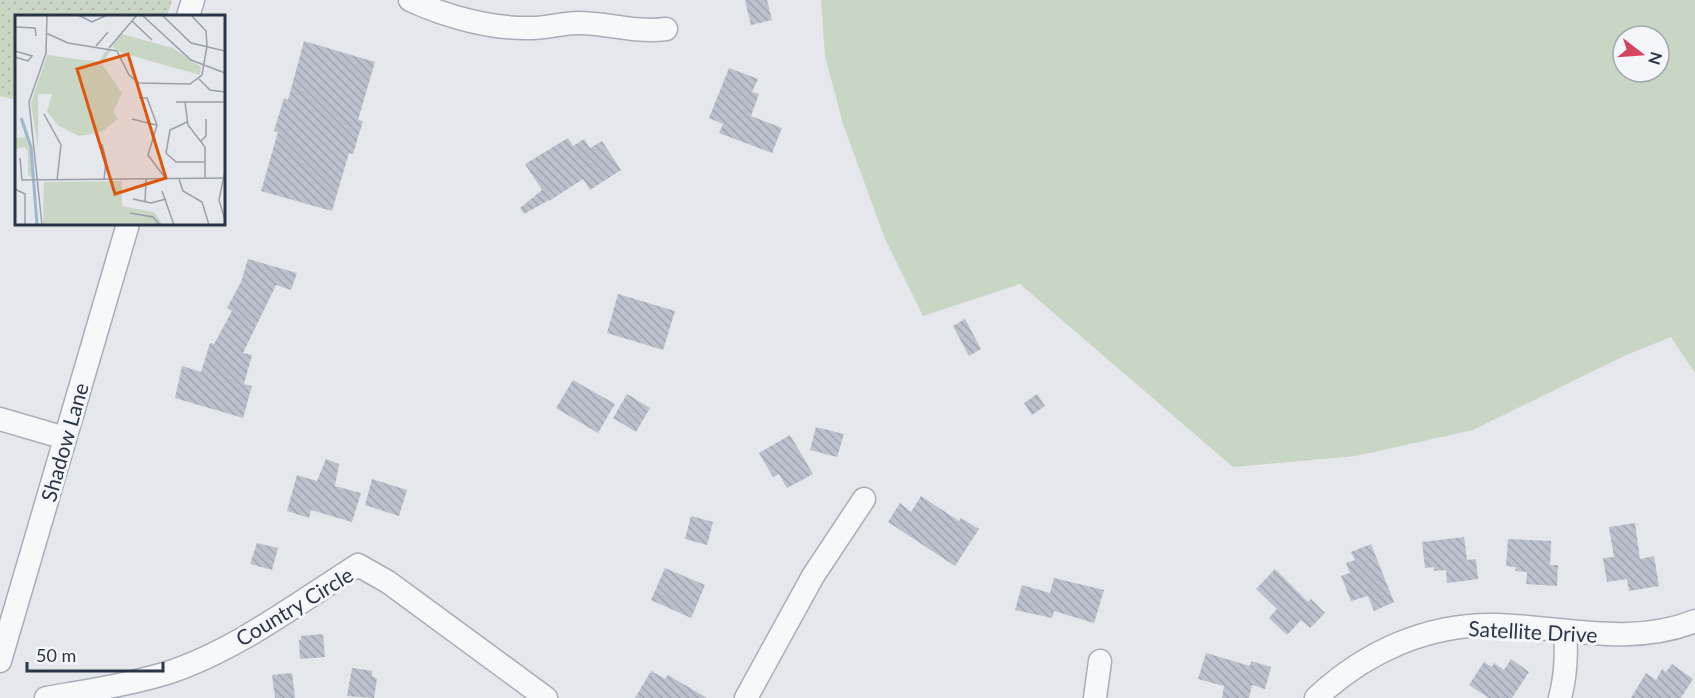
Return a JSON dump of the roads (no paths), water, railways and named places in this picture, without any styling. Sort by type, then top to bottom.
[{"type":"street","points":[[188,15],[193,0]]},
{"type":"street","points":[[410,0],[459,18],[498,26],[531,28],[578,23],[646,32],[666,29]]},
{"type":"street","name":"Shadow Lane","points":[[0,661],[128,225]]},
{"type":"street","points":[[0,419],[65,438]]},
{"type":"street","points":[[746,698],[813,576],[864,499]]},
{"type":"street","name":"Country Circle","points":[[46,698],[132,682],[168,672],[206,657],[243,638],[358,565],[388,582],[546,698]]},
{"type":"street","name":"Satellite Drive","points":[[1316,698],[1337,678],[1367,659],[1398,644],[1429,633],[1465,627],[1496,626],[1627,635],[1659,631],[1695,621]]},
{"type":"street","points":[[1560,698],[1567,653],[1564,631]]},
{"type":"street","points":[[1095,698],[1100,661]]}]
